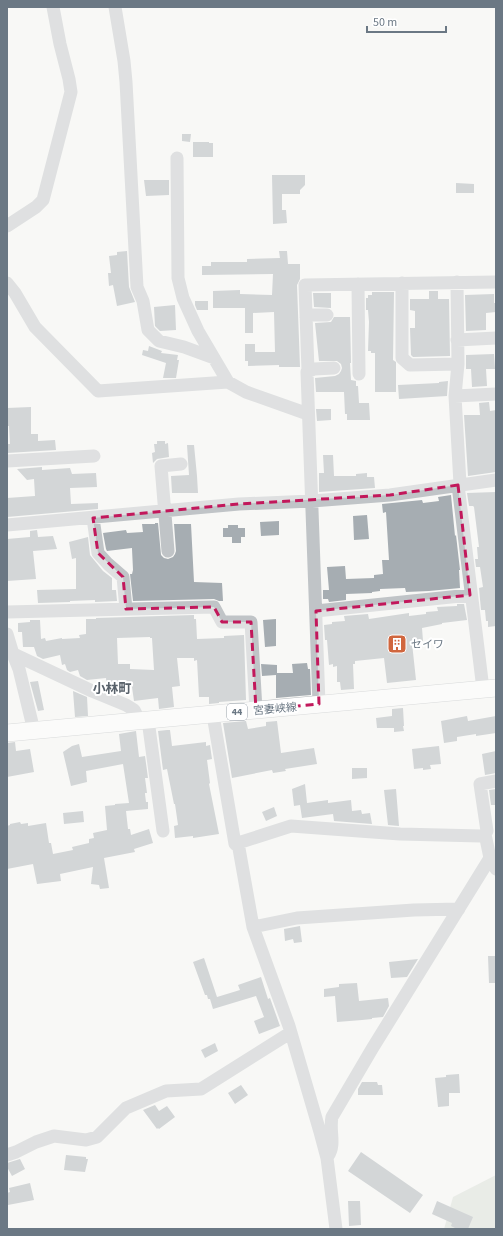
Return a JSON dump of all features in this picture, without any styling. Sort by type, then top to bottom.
[{"type":"main road","name":"宮妻峡線","points":[[7,734],[489,688]]},
{"type":"street","points":[[7,226],[36,207],[43,200],[71,92],[53,7]]},
{"type":"street","points":[[115,7],[124,61],[136,287],[143,301],[148,330],[159,341],[184,347],[214,358]]},
{"type":"street","points":[[177,158],[178,278],[183,298],[198,331],[228,382],[246,392],[308,414]]},
{"type":"street","points":[[457,282],[458,364],[455,396],[459,484],[470,595],[489,688]]},
{"type":"street","points":[[319,704],[308,414],[306,284],[496,282]]},
{"type":"street","points":[[402,283],[402,358],[410,365],[458,364]]},
{"type":"street","points":[[7,284],[15,293],[35,327],[98,391],[228,382]]},
{"type":"street","points":[[358,284],[359,374]]},
{"type":"street","points":[[306,317],[312,315],[327,315]]},
{"type":"street","points":[[457,340],[496,338]]},
{"type":"street","points":[[308,371],[314,369],[334,368]]},
{"type":"street","points":[[455,396],[496,394]]},
{"type":"street","points":[[7,461],[94,456]]},
{"type":"street","points":[[168,551],[161,466],[181,464]]},
{"type":"street","points":[[7,525],[239,504],[312,501],[390,495],[459,484],[496,480]]},
{"type":"street","points":[[93,518],[98,553],[123,577],[126,609]]},
{"type":"street","points":[[316,611],[470,595]]},
{"type":"street","points":[[7,612],[214,607],[222,622],[251,622],[256,710]]},
{"type":"street","points":[[7,634],[10,653],[19,669],[34,731]]},
{"type":"street","points":[[10,653],[126,705],[134,710],[142,721],[163,831]]},
{"type":"street","points":[[213,715],[235,844],[291,826],[407,834],[481,836],[490,832]]},
{"type":"street","points":[[327,1158],[332,1148],[330,1123],[332,1117],[372,1049],[459,909],[493,863],[490,832],[480,784],[496,781]]},
{"type":"street","points":[[238,843],[253,928],[290,1033],[327,1158],[336,1229]]},
{"type":"street","points":[[253,928],[297,918],[414,910],[459,909]]},
{"type":"street","points":[[7,1155],[54,1136],[86,1140],[97,1137],[126,1108],[166,1091],[201,1089],[290,1033]]},
{"type":"highlighted area","points":[[458,485],[470,595],[316,611],[319,704],[256,710],[251,622],[222,622],[214,607],[126,609],[123,577],[98,553],[93,518],[239,504],[390,495]]},
{"type":"shaded area","points":[[496,1175],[496,1229],[444,1229],[453,1197]]},
{"type":"building","points":[[182,134],[191,134],[190,142],[182,141]]},
{"type":"building","points":[[193,142],[213,143],[213,157],[193,157]]},
{"type":"building","points":[[272,175],[305,175],[305,185],[300,190],[300,194],[282,194],[282,210],[286,210],[287,223],[273,224]]},
{"type":"building","points":[[144,180],[169,180],[169,195],[146,196]]},
{"type":"building","points":[[456,183],[474,184],[474,193],[456,193]]},
{"type":"building","points":[[127,251],[129,287],[135,302],[117,306],[113,285],[109,286],[108,273],[111,273],[109,256],[117,255],[117,252]]},
{"type":"building","points":[[279,251],[287,251],[288,264],[300,264],[300,279],[297,285],[300,367],[279,367],[279,365],[248,366],[248,361],[245,361],[245,344],[255,344],[255,352],[275,352],[274,312],[253,313],[253,333],[245,333],[245,308],[213,308],[213,291],[240,290],[240,294],[272,295],[273,274],[202,275],[202,266],[211,266],[211,262],[247,262],[247,259],[280,258]]},
{"type":"building","points":[[429,291],[438,291],[438,299],[449,299],[450,356],[413,357],[411,355],[410,328],[415,328],[415,311],[410,310],[410,299],[429,299]]},
{"type":"building","points":[[372,292],[394,292],[393,360],[396,362],[396,392],[375,392],[375,353],[368,351],[369,322],[368,310],[366,310],[366,298],[368,298],[368,295],[372,295]]},
{"type":"building","points":[[313,293],[331,293],[331,308],[314,307]]},
{"type":"building","points":[[494,294],[496,312],[486,313],[486,330],[466,331],[465,295]]},
{"type":"building","points":[[195,301],[208,301],[208,310],[197,310]]},
{"type":"building","points":[[175,305],[176,330],[160,331],[155,326],[154,307]]},
{"type":"building","points":[[334,317],[350,317],[351,380],[356,381],[356,386],[358,386],[359,403],[369,403],[370,420],[347,420],[347,414],[345,414],[344,392],[316,392],[315,378],[335,376],[339,374],[342,368],[341,364],[337,361],[319,361],[315,323],[331,322]]},
{"type":"building","points":[[149,346],[162,351],[161,353],[178,355],[177,360],[179,360],[176,378],[163,378],[166,363],[142,355],[143,350],[148,351]]},
{"type":"building","points":[[494,354],[495,369],[486,369],[487,386],[472,387],[471,369],[466,369],[466,355]]},
{"type":"building","points":[[448,381],[447,396],[399,399],[398,385],[439,383]]},
{"type":"building","points":[[489,402],[490,411],[496,410],[496,472],[468,476],[464,415],[480,415],[479,403]]},
{"type":"building","points":[[31,407],[31,434],[38,434],[38,441],[55,440],[56,450],[7,453],[7,444],[10,444],[9,426],[7,426],[7,408]]},
{"type":"building","points":[[316,409],[331,409],[331,420],[317,421]]},
{"type":"building","points":[[157,441],[165,441],[165,444],[168,443],[169,457],[157,459],[153,463],[152,453],[155,452],[154,444],[157,444]]},
{"type":"building","points":[[187,445],[194,445],[198,493],[172,493],[171,476],[189,475]]},
{"type":"building","points":[[323,455],[333,455],[334,476],[356,476],[356,474],[367,473],[367,477],[374,477],[375,488],[319,492],[319,473],[324,473]]},
{"type":"building","points":[[42,467],[42,470],[70,468],[72,474],[96,473],[97,487],[70,488],[71,504],[98,503],[98,509],[7,517],[7,498],[35,496],[34,479],[27,480],[17,469]]},
{"type":"building","points":[[496,492],[496,626],[488,627],[485,610],[481,610],[479,588],[483,587],[480,567],[476,567],[475,559],[478,559],[477,547],[479,547],[474,507],[469,506],[467,493]]},
{"type":"building","points":[[451,495],[460,570],[460,588],[406,592],[405,588],[380,589],[380,591],[372,593],[346,594],[346,600],[329,602],[328,599],[323,599],[323,590],[329,590],[327,567],[345,566],[346,579],[374,578],[374,575],[383,574],[382,560],[389,560],[386,512],[383,513],[382,504],[422,500],[423,503],[439,501],[438,497]]},
{"type":"building","points":[[367,515],[369,539],[354,540],[353,516]]},
{"type":"building","points":[[279,521],[279,535],[261,536],[260,522]]},
{"type":"building","points":[[158,523],[161,555],[168,559],[173,557],[176,551],[174,524],[191,524],[194,582],[222,583],[223,601],[214,599],[133,601],[130,574],[132,574],[133,570],[132,548],[107,551],[103,533],[126,530],[127,533],[143,532],[142,524]]},
{"type":"building","points":[[228,525],[238,525],[238,528],[245,528],[245,537],[241,537],[241,543],[232,543],[232,537],[223,537],[223,528],[228,528]]},
{"type":"building","points":[[37,530],[38,537],[53,536],[57,549],[33,551],[36,579],[7,581],[7,539],[30,537],[30,531]]},
{"type":"building","points":[[88,537],[90,555],[103,571],[112,578],[112,590],[116,590],[117,601],[95,602],[95,600],[38,603],[37,590],[76,589],[76,558],[72,559],[69,542]]},
{"type":"building","points":[[457,604],[464,604],[467,620],[442,623],[422,628],[423,641],[412,643],[416,680],[387,683],[384,658],[355,661],[355,664],[353,664],[354,689],[341,690],[340,682],[337,682],[337,666],[333,667],[333,664],[329,665],[324,625],[332,624],[332,622],[345,621],[344,616],[368,614],[369,619],[409,613],[409,616],[438,611],[437,607],[457,606]]},
{"type":"building","points":[[194,615],[194,619],[196,619],[197,639],[224,638],[224,636],[244,635],[246,700],[209,704],[209,697],[199,697],[197,660],[194,661],[194,658],[177,658],[180,686],[172,687],[174,707],[159,709],[158,698],[134,701],[132,687],[107,689],[106,678],[87,680],[80,676],[78,670],[70,672],[67,670],[65,664],[62,665],[60,655],[43,659],[37,656],[34,647],[23,647],[22,632],[18,632],[18,623],[30,622],[30,620],[40,620],[41,639],[45,638],[46,641],[62,638],[80,638],[79,635],[86,634],[86,619]],"holes":[[[117,638],[152,638],[154,670],[130,669],[130,664],[118,664]]]},
{"type":"building","points":[[276,619],[276,646],[265,647],[263,620]]},
{"type":"building","points":[[307,663],[308,669],[310,669],[311,695],[276,698],[276,675],[262,676],[261,664],[277,665],[277,673],[293,673],[292,664]]},
{"type":"building","points":[[38,681],[44,710],[38,711],[30,682]]},
{"type":"building","points":[[73,691],[87,697],[88,716],[75,717]]},
{"type":"building","points":[[403,708],[404,731],[394,732],[394,728],[377,728],[376,718],[392,716],[392,709]]},
{"type":"building","points":[[467,716],[468,721],[496,716],[496,733],[457,737],[457,741],[444,743],[441,721]]},
{"type":"building","points":[[246,721],[248,729],[266,726],[266,722],[277,721],[281,753],[314,748],[317,764],[285,769],[286,771],[273,773],[272,770],[232,778],[223,723]]},
{"type":"building","points":[[170,730],[172,746],[206,742],[206,746],[210,745],[212,759],[207,760],[209,784],[219,834],[193,838],[193,836],[175,838],[174,826],[178,825],[175,804],[167,769],[163,770],[158,731]]},
{"type":"building","points":[[136,731],[139,757],[145,756],[148,778],[145,778],[147,793],[145,794],[146,802],[148,802],[148,809],[126,811],[128,829],[130,829],[131,835],[149,829],[153,843],[134,849],[135,852],[104,858],[109,888],[100,889],[99,885],[91,884],[93,867],[60,874],[61,881],[37,884],[33,864],[7,869],[7,826],[10,824],[20,822],[21,824],[28,823],[28,826],[46,823],[49,843],[51,843],[53,854],[73,850],[72,847],[89,843],[89,839],[94,838],[93,833],[107,830],[105,806],[129,803],[123,764],[86,771],[87,782],[71,786],[63,752],[72,746],[79,744],[82,757],[121,751],[119,734]]},
{"type":"building","points":[[15,742],[16,751],[30,749],[34,772],[7,777],[7,743]]},
{"type":"building","points":[[439,746],[441,764],[430,765],[431,769],[414,769],[412,749]]},
{"type":"building","points":[[496,751],[496,773],[485,775],[482,754]]},
{"type":"building","points":[[352,768],[367,768],[367,778],[352,779]]},
{"type":"building","points":[[305,784],[307,803],[328,800],[328,803],[351,800],[352,811],[361,810],[362,814],[370,813],[372,824],[334,821],[333,814],[302,818],[300,805],[294,806],[292,789]]},
{"type":"building","points":[[396,789],[399,826],[388,825],[384,790]]},
{"type":"building","points":[[496,789],[496,805],[491,805],[489,790]]},
{"type":"building","points":[[274,807],[277,816],[266,821],[262,812]]},
{"type":"building","points":[[83,811],[84,822],[64,824],[63,813]]},
{"type":"building","points":[[300,926],[302,942],[294,943],[293,939],[285,941],[284,929]]},
{"type":"building","points":[[488,956],[496,956],[496,983],[489,983]]},
{"type":"building","points":[[204,958],[217,997],[240,990],[238,985],[261,977],[268,999],[270,998],[280,1026],[259,1034],[254,1021],[264,1017],[256,996],[213,1009],[210,999],[208,999],[207,995],[205,995],[193,962]]},
{"type":"building","points":[[418,959],[407,977],[391,978],[389,962]]},
{"type":"building","points":[[357,983],[359,1001],[388,998],[389,1006],[383,1017],[337,1022],[335,996],[324,997],[324,989],[339,987],[339,984]]},
{"type":"building","points":[[215,1043],[218,1051],[205,1058],[201,1050]]},
{"type":"building","points":[[459,1074],[460,1093],[449,1093],[449,1106],[438,1107],[435,1078]]},
{"type":"building","points":[[362,1082],[377,1082],[378,1085],[382,1085],[383,1095],[358,1095],[358,1089]]},
{"type":"building","points":[[241,1085],[248,1095],[235,1104],[228,1093]]},
{"type":"building","points":[[155,1105],[159,1111],[167,1106],[175,1117],[159,1129],[157,1129],[143,1110]]},
{"type":"building","points":[[361,1152],[423,1195],[410,1213],[348,1171]]},
{"type":"building","points":[[66,1155],[86,1157],[86,1159],[88,1159],[85,1172],[64,1170]]},
{"type":"building","points":[[20,1159],[25,1169],[12,1176],[7,1167],[7,1163]]},
{"type":"building","points":[[30,1183],[34,1200],[8,1205],[7,1193],[10,1192],[9,1188]]},
{"type":"building","points":[[348,1201],[360,1201],[361,1225],[349,1226]]},
{"type":"building","points":[[437,1201],[473,1217],[468,1229],[457,1229],[451,1226],[452,1223],[432,1214]]},
{"type":"place","name":"セイワ","points":[[397,644]]},
{"type":"district","name":"小林町","points":[[112,689]]}]
